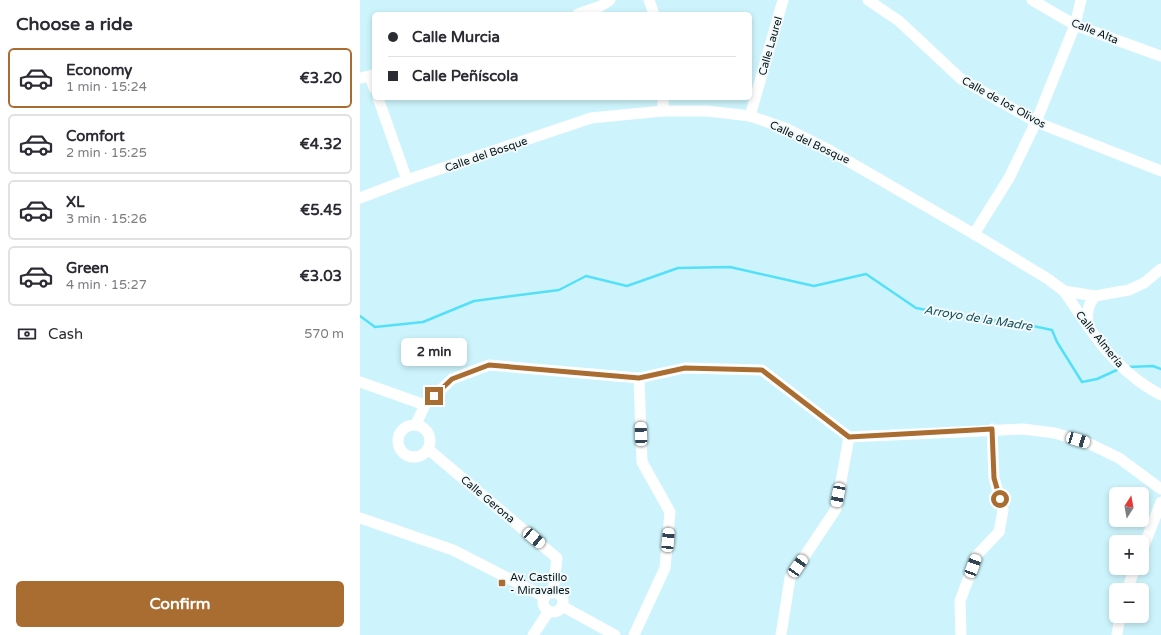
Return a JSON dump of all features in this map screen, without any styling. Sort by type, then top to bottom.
[{"type":"street","points":[[584,12],[600,6],[610,0]]},
{"type":"street","points":[[649,0],[653,12]]},
{"type":"street","name":"Calle Laurel","points":[[750,116],[783,0]]},
{"type":"street","name":"Calle de los Olivos","points":[[868,0],[899,21],[961,79],[1036,122],[1161,171]]},
{"type":"street","name":"Calle Alta","points":[[1032,0],[1074,25],[1161,56]]},
{"type":"street","points":[[974,234],[1009,178],[1036,122],[1074,25],[1081,0]]},
{"type":"street","points":[[379,100],[407,180]]},
{"type":"street","points":[[663,100],[663,111]]},
{"type":"street","name":"Calle del Bosque","points":[[360,198],[407,180],[591,118],[663,111],[707,112],[750,116],[785,128],[829,150],[974,234],[1048,279],[1064,291]]},
{"type":"street","points":[[1084,302],[1129,290],[1144,283],[1161,269]]},
{"type":"street","name":"Calle Almería","points":[[1064,291],[1084,302],[1089,328],[1114,359],[1135,379],[1161,395]]},
{"type":"street","points":[[416,424],[425,405],[452,379],[489,365],[639,378],[685,368],[762,370],[849,437],[1023,428],[1055,433],[1090,444],[1119,458],[1161,489]]},
{"type":"street","points":[[634,635],[665,568],[670,512],[642,462],[639,378]]},
{"type":"street","points":[[360,382],[425,405]]},
{"type":"street","points":[[416,424],[422,426],[429,434],[430,444],[428,449],[417,457],[410,457],[403,453],[399,448],[397,441],[403,428],[416,424]]},
{"type":"street","points":[[961,635],[960,601],[977,555],[999,532],[1003,510],[994,478],[992,429]]},
{"type":"street","points":[[781,635],[790,578],[836,509],[849,437]]},
{"type":"street","name":"Calle Gerona","points":[[428,449],[557,558],[549,595]]},
{"type":"street","points":[[1148,535],[1161,502]]},
{"type":"street","points":[[360,518],[453,550],[549,595],[561,597],[562,606],[558,611],[549,611]]},
{"type":"street","points":[[549,595],[544,603],[549,611]]},
{"type":"street","points":[[562,606],[616,635]]},
{"type":"street","points":[[533,635],[549,611]]},
{"type":"street","points":[[1117,635],[1119,623]]},
{"type":"waterway","name":"Arroyo de la Madre","points":[[360,316],[375,327],[423,322],[474,301],[559,290],[586,276],[627,286],[678,268],[730,267],[814,286],[866,274],[916,308],[968,318],[1014,322],[1052,330],[1057,342],[1082,382],[1097,379],[1119,369]]},
{"type":"waterway","name":"Arroyo de la Madre","points":[[1128,367],[1153,366],[1161,369]]},
{"type":"place","name":"Av. Castillo - Miravalles","points":[[502,583]]},
{"type":"route","points":[[434,396],[452,379],[489,365],[639,378],[685,368],[762,370],[849,437],[992,429],[994,478],[1000,499]]}]
